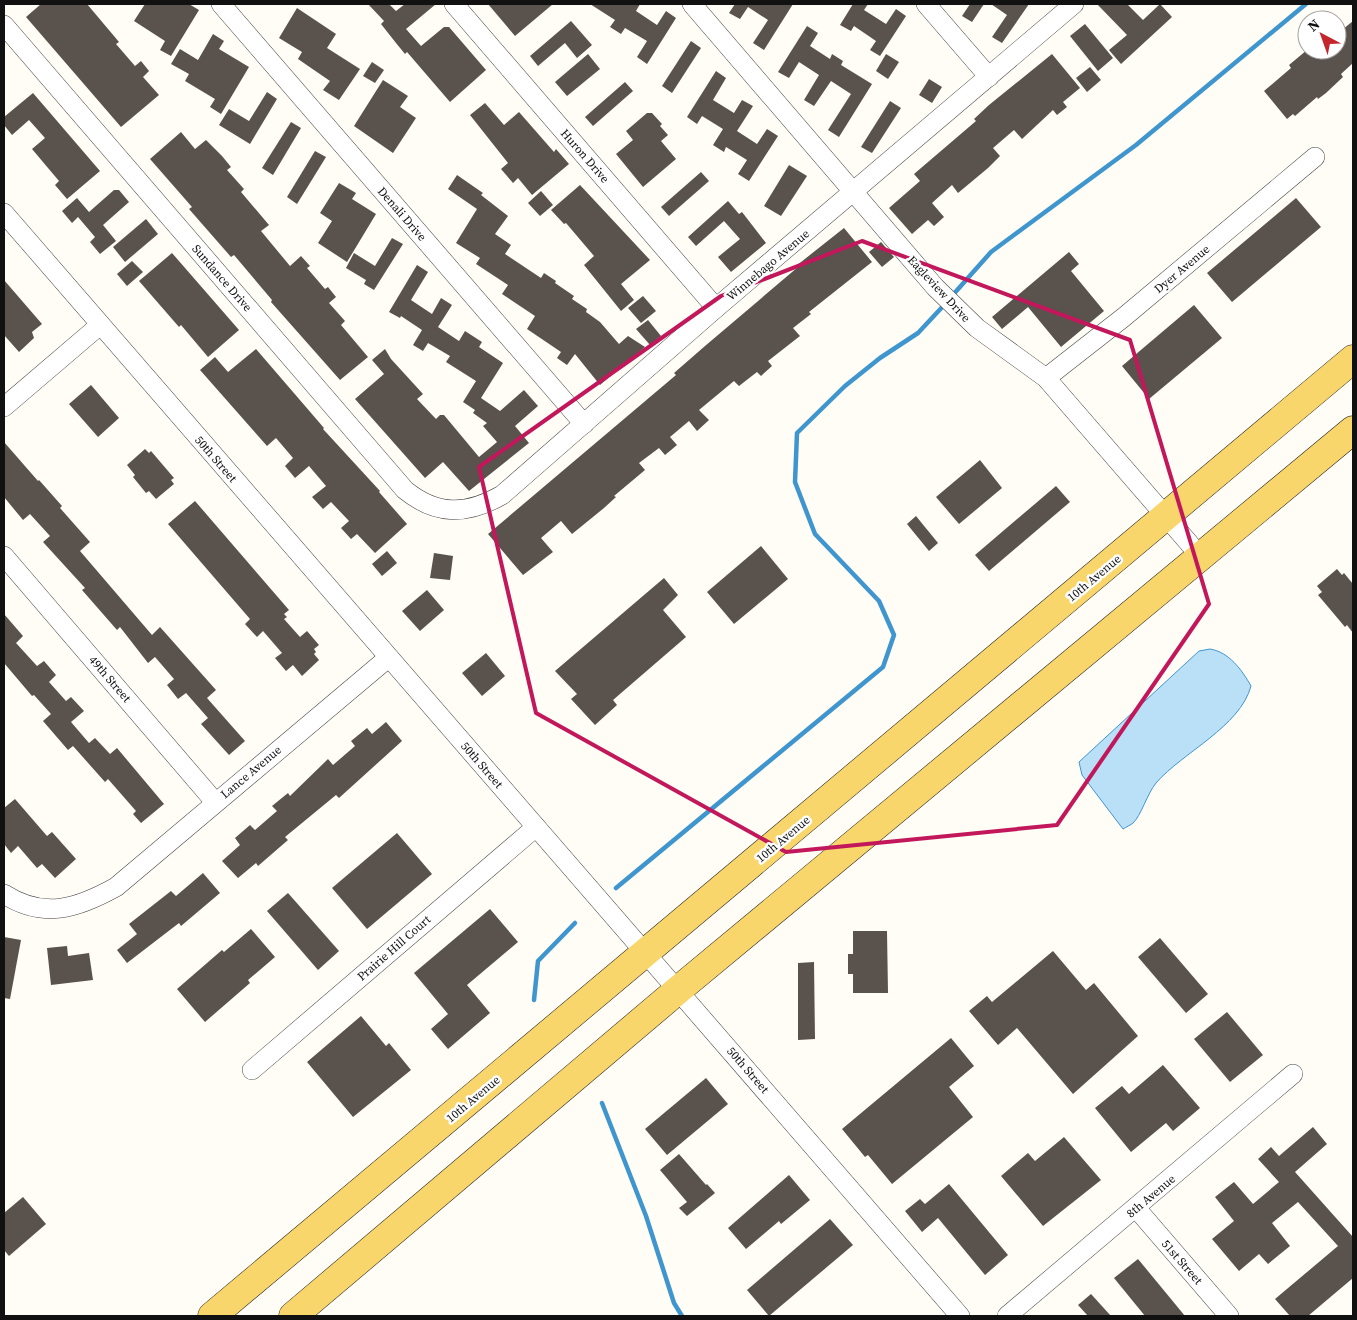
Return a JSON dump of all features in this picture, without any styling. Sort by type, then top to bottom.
[{"type":"main road","name":"10th Avenue","points":[[212,1316],[1166,518],[1353,359]]},
{"type":"main road","points":[[293,1316],[678,990],[1353,430]]},
{"type":"street","name":"Denali Drive","points":[[221,4],[584,424]]},
{"type":"street","name":"Huron Drive","points":[[454,4],[716,308]]},
{"type":"street","name":"Eagleview Drive","points":[[692,4],[953,307],[977,328],[1046,378],[1201,557]]},
{"type":"street","points":[[926,4],[989,77]]},
{"type":"street","name":"Winnebago Avenue","points":[[454,511],[483,506],[502,494],[716,308],[855,192],[1074,4]]},
{"type":"street","name":"Sundance Drive","points":[[4,25],[405,490],[421,503],[454,511]]},
{"type":"street","name":"Dyer Avenue","points":[[1046,378],[1124,317],[1315,157]]},
{"type":"street","name":"50th Street","points":[[4,213],[960,1316]]},
{"type":"street","points":[[4,407],[100,325]]},
{"type":"street","name":"49th Street","points":[[4,556],[215,802]]},
{"type":"street","name":"Lance Avenue","points":[[4,894],[30,906],[52,910],[74,906],[116,887],[388,658]]},
{"type":"street","name":"Prairie Hill Court","points":[[252,1070],[536,827]]},
{"type":"street","name":"8th Avenue","points":[[1007,1316],[1293,1074]]},
{"type":"street","name":"51st Street","points":[[1136,1208],[1229,1316]]},
{"type":"highlighted area","points":[[862,241],[1130,340],[1209,604],[1057,825],[786,852],[536,713],[479,467],[721,296]]},
{"type":"water","points":[[1210,649],[1229,658],[1243,674],[1251,686],[1245,701],[1223,727],[1156,783],[1136,820],[1123,829],[1082,775],[1079,762],[1199,651]]},
{"type":"building","points":[[41,4],[87,4],[119,42],[116,44],[135,66],[141,61],[149,71],[143,77],[159,95],[121,127],[26,17]]},
{"type":"building","points":[[145,4],[189,4],[199,10],[171,56],[160,50],[165,41],[134,21]]},
{"type":"building","points":[[368,4],[389,4],[396,11],[405,4],[436,4],[406,29],[421,46],[444,27],[449,27],[486,70],[450,102],[407,52],[405,54],[381,24],[384,21]]},
{"type":"building","points":[[488,4],[553,4],[515,36]]},
{"type":"building","points":[[590,4],[640,4],[636,11],[657,25],[666,11],[676,18],[647,64],[637,57],[647,41],[625,28],[621,34],[610,27],[615,20]]},
{"type":"building","points":[[735,4],[793,4],[764,50],[753,43],[768,20],[748,7],[740,19],[729,13]]},
{"type":"building","points":[[853,4],[868,4],[864,10],[886,24],[896,9],[906,16],[880,56],[870,50],[876,41],[854,26],[851,31],[840,25]]},
{"type":"building","points":[[970,4],[984,4],[972,22],[962,16]]},
{"type":"building","points":[[991,4],[1029,4],[1002,43],[992,37],[1007,15]]},
{"type":"building","points":[[1097,4],[1127,4],[1143,20],[1160,4],[1172,17],[1121,64],[1109,50],[1127,35]]},
{"type":"building","points":[[297,8],[336,34],[327,48],[360,69],[339,100],[323,90],[330,81],[298,59],[302,52],[279,38]]},
{"type":"building","points":[[571,21],[592,45],[577,58],[565,43],[538,66],[530,56]]},
{"type":"building","points":[[1353,21],[1353,63],[1341,74],[1343,77],[1326,93],[1318,99],[1317,97],[1295,116],[1293,114],[1287,119],[1264,91],[1291,68],[1289,65],[1297,58],[1297,60],[1347,60],[1347,26]]},
{"type":"building","points":[[1085,24],[1113,58],[1098,71],[1070,36]]},
{"type":"building","points":[[807,26],[818,33],[810,46],[830,59],[832,54],[843,61],[841,65],[872,84],[839,137],[828,130],[851,94],[831,81],[814,106],[804,100],[819,75],[799,62],[789,78],[778,72]]},
{"type":"building","points":[[213,34],[224,41],[219,49],[249,67],[221,114],[210,107],[215,99],[185,81],[189,74],[171,64],[180,49],[198,60]]},
{"type":"building","points":[[691,41],[701,48],[672,93],[662,86]]},
{"type":"building","points":[[588,54],[600,69],[567,96],[555,82]]},
{"type":"building","points":[[886,54],[899,62],[888,79],[876,71]]},
{"type":"building","points":[[1052,54],[1080,88],[1063,102],[1067,107],[1057,115],[1053,110],[1022,139],[1014,130],[993,148],[1000,156],[988,168],[958,193],[952,185],[932,203],[944,217],[934,226],[928,220],[912,234],[889,208],[920,181],[914,174],[976,121],[974,119],[989,105]]},
{"type":"building","points":[[372,62],[384,70],[375,83],[363,76]]},
{"type":"building","points":[[1090,67],[1101,80],[1087,92],[1076,78]]},
{"type":"building","points":[[716,71],[726,78],[713,100],[734,113],[742,100],[753,106],[737,131],[757,144],[767,129],[778,136],[749,181],[738,174],[747,160],[726,147],[724,152],[713,145],[723,129],[702,116],[697,124],[687,117]]},
{"type":"building","points":[[929,79],[942,87],[932,103],[919,95]]},
{"type":"building","points":[[383,80],[408,96],[400,107],[416,118],[393,153],[354,126]]},
{"type":"building","points":[[625,82],[633,91],[593,126],[585,117]]},
{"type":"building","points":[[267,92],[277,99],[250,144],[219,125],[229,109],[249,121]]},
{"type":"building","points":[[33,93],[100,171],[67,199],[55,185],[59,181],[32,149],[45,138],[29,120],[12,135],[4,125],[4,117]]},
{"type":"building","points":[[890,101],[901,108],[872,153],[861,147]]},
{"type":"building","points":[[485,103],[504,125],[519,112],[554,152],[556,149],[569,164],[532,195],[518,178],[513,183],[501,169],[508,163],[470,115]]},
{"type":"building","points":[[647,113],[652,113],[662,124],[660,126],[668,135],[661,141],[676,159],[643,187],[616,154],[633,140],[626,131]]},
{"type":"building","points":[[291,122],[301,128],[273,175],[262,168]]},
{"type":"building","points":[[181,132],[195,149],[206,140],[222,156],[231,167],[227,170],[244,189],[241,192],[269,225],[261,231],[290,266],[301,256],[310,266],[307,268],[325,289],[328,287],[336,297],[329,303],[345,321],[341,325],[368,357],[340,380],[271,302],[272,300],[234,255],[231,257],[189,209],[192,207],[150,159]]},
{"type":"building","points":[[315,151],[326,157],[297,204],[287,197]]},
{"type":"building","points":[[789,165],[807,176],[781,216],[764,206]]},
{"type":"building","points":[[701,172],[709,181],[669,216],[661,207]]},
{"type":"building","points":[[457,175],[483,193],[481,195],[508,216],[495,234],[511,245],[505,254],[541,278],[544,273],[556,281],[555,283],[574,296],[572,299],[587,309],[586,312],[600,322],[619,344],[628,336],[645,347],[600,385],[575,354],[567,365],[557,358],[561,352],[527,329],[535,316],[502,294],[508,285],[476,264],[480,258],[456,243],[477,209],[448,189]]},
{"type":"building","points":[[339,183],[356,193],[352,199],[376,214],[347,262],[318,243],[332,221],[320,213]]},
{"type":"building","points":[[580,185],[650,260],[621,284],[634,300],[621,311],[584,265],[594,256],[566,223],[564,224],[551,210]]},
{"type":"building","points":[[114,190],[119,190],[129,202],[103,225],[116,241],[100,254],[90,242],[95,237],[78,217],[72,223],[62,211],[77,198],[89,212]]},
{"type":"building","points":[[541,191],[553,205],[540,216],[528,203]]},
{"type":"building","points":[[1296,198],[1321,227],[1232,302],[1207,273]]},
{"type":"building","points":[[728,201],[739,214],[742,212],[766,243],[731,272],[718,257],[740,239],[724,221],[696,246],[688,237]]},
{"type":"building","points":[[146,219],[158,234],[125,262],[113,247]]},
{"type":"building","points":[[844,228],[872,262],[809,312],[811,314],[793,328],[800,336],[768,361],[772,366],[761,376],[757,372],[739,386],[734,381],[699,410],[709,420],[697,431],[689,421],[670,437],[677,445],[665,455],[659,448],[639,463],[645,470],[614,496],[616,497],[604,508],[572,534],[561,521],[541,538],[553,552],[523,575],[488,534],[676,375],[674,373],[798,267],[796,266]]},
{"type":"building","points":[[392,238],[403,244],[374,290],[364,284],[366,280],[346,268],[354,253],[375,266]]},
{"type":"building","points":[[881,242],[894,257],[882,267],[869,252]]},
{"type":"building","points":[[1069,252],[1079,264],[1071,271],[1104,311],[1061,347],[1028,307],[1002,329],[992,317]]},
{"type":"building","points":[[172,253],[239,330],[208,357],[181,325],[179,327],[139,281]]},
{"type":"building","points":[[132,261],[143,272],[127,286],[117,274]]},
{"type":"building","points":[[417,265],[428,272],[411,300],[432,314],[441,298],[452,305],[438,327],[459,341],[465,331],[482,342],[479,347],[503,363],[481,398],[500,411],[524,390],[538,406],[515,426],[529,443],[469,491],[443,462],[425,478],[355,399],[384,374],[372,360],[385,349],[391,359],[423,394],[417,399],[436,419],[440,415],[444,415],[479,457],[497,442],[483,426],[487,423],[473,413],[475,410],[463,402],[476,381],[446,362],[450,356],[428,343],[423,351],[413,345],[422,330],[401,316],[400,318],[389,312]]},
{"type":"building","points":[[4,280],[42,324],[32,332],[34,338],[19,352],[4,335]]},
{"type":"building","points":[[643,296],[656,311],[641,323],[628,308]]},
{"type":"building","points":[[1194,305],[1222,338],[1149,399],[1122,366]]},
{"type":"building","points":[[648,320],[661,336],[650,345],[636,329]]},
{"type":"building","points":[[256,349],[323,429],[380,491],[407,524],[375,553],[357,534],[351,539],[341,528],[349,521],[331,502],[323,509],[312,497],[326,486],[309,466],[295,478],[285,466],[293,458],[276,438],[267,446],[200,370],[215,357],[228,372]]},
{"type":"building","points":[[91,385],[119,418],[98,437],[69,404]]},
{"type":"building","points":[[4,442],[62,506],[60,508],[90,542],[80,551],[152,635],[160,627],[216,690],[207,698],[245,741],[229,755],[201,724],[208,718],[186,693],[178,699],[167,685],[174,679],[155,657],[148,663],[120,627],[117,630],[82,590],[85,588],[43,542],[50,536],[30,514],[23,520],[4,497]]},
{"type":"building","points":[[145,449],[149,453],[151,451],[174,478],[171,480],[174,484],[156,499],[149,491],[146,493],[133,477],[135,475],[127,465]]},
{"type":"building","points":[[980,460],[1002,488],[959,524],[936,497]]},
{"type":"building","points":[[1056,486],[1070,502],[989,571],[975,555]]},
{"type":"building","points":[[195,501],[289,610],[284,614],[287,617],[284,619],[300,637],[307,631],[319,645],[314,649],[316,652],[314,654],[319,660],[302,676],[293,665],[286,671],[275,658],[282,653],[263,631],[257,637],[245,624],[250,619],[168,524]]},
{"type":"building","points":[[916,516],[938,543],[929,551],[907,524]]},
{"type":"building","points":[[761,546],[788,579],[734,624],[707,592]]},
{"type":"building","points":[[387,551],[397,563],[382,576],[372,564]]},
{"type":"building","points":[[434,553],[453,556],[450,580],[430,578]]},
{"type":"building","points":[[1337,569],[1342,575],[1344,573],[1353,584],[1353,633],[1347,625],[1345,627],[1318,595],[1322,592],[1317,586]]},
{"type":"building","points":[[664,578],[678,595],[663,610],[686,637],[613,700],[617,705],[595,725],[571,699],[577,694],[555,671]]},
{"type":"building","points":[[427,590],[444,610],[420,631],[402,611]]},
{"type":"building","points":[[4,614],[23,636],[16,643],[37,666],[44,661],[56,675],[49,682],[66,701],[71,697],[84,711],[71,722],[89,743],[95,738],[110,754],[117,748],[164,804],[141,823],[133,814],[136,811],[108,779],[105,782],[73,746],[68,750],[43,721],[51,714],[34,695],[32,696],[4,663]]},
{"type":"building","points":[[486,653],[505,676],[482,696],[462,673]]},
{"type":"building","points":[[386,722],[402,741],[339,798],[336,795],[285,837],[288,840],[258,866],[256,863],[238,878],[222,861],[240,845],[235,838],[250,825],[255,830],[277,811],[272,806],[288,793],[290,796],[328,759],[333,765],[355,746],[351,741],[367,728],[372,734]]},
{"type":"building","points":[[15,799],[47,836],[52,832],[76,859],[55,878],[42,864],[37,868],[18,846],[11,853],[4,844],[4,808]]},
{"type":"building","points":[[397,833],[432,874],[367,929],[332,888]]},
{"type":"building","points":[[203,873],[220,893],[181,926],[179,923],[127,963],[117,950],[137,934],[129,924],[171,891],[176,896]]},
{"type":"building","points":[[288,893],[339,951],[318,970],[267,911]]},
{"type":"building","points":[[490,909],[518,942],[467,985],[490,1013],[448,1049],[431,1029],[448,1014],[414,973]]},
{"type":"building","points":[[251,929],[275,957],[248,980],[250,983],[205,1022],[177,989],[222,950],[224,952]]},
{"type":"building","points":[[853,931],[887,931],[888,993],[853,993],[853,974],[848,974],[848,954],[853,954]]},
{"type":"building","points":[[4,937],[21,940],[10,999],[4,998]]},
{"type":"building","points":[[1160,938],[1208,994],[1186,1013],[1138,957]]},
{"type":"building","points":[[67,946],[68,956],[89,953],[93,980],[51,985],[47,948]]},
{"type":"building","points":[[1053,951],[1086,990],[1094,983],[1138,1036],[1073,1094],[1017,1028],[998,1045],[969,1011],[987,996],[992,1002]]},
{"type":"building","points":[[814,962],[815,1039],[798,1040],[798,963]]},
{"type":"building","points":[[1227,1012],[1263,1055],[1230,1082],[1194,1039]]},
{"type":"building","points":[[361,1016],[386,1046],[389,1043],[411,1070],[353,1117],[307,1062]]},
{"type":"building","points":[[951,1038],[974,1066],[949,1087],[973,1117],[892,1184],[868,1155],[865,1157],[842,1129]]},
{"type":"building","points":[[1163,1065],[1200,1108],[1173,1131],[1166,1123],[1131,1152],[1095,1108],[1122,1086],[1129,1094]]},
{"type":"building","points":[[706,1078],[728,1104],[667,1155],[645,1129]]},
{"type":"building","points":[[1313,1127],[1327,1144],[1295,1172],[1353,1237],[1353,1278],[1308,1316],[1290,1316],[1275,1299],[1338,1246],[1298,1202],[1272,1223],[1290,1246],[1268,1264],[1259,1254],[1239,1271],[1212,1239],[1234,1221],[1215,1197],[1234,1182],[1253,1204],[1279,1182],[1258,1159],[1271,1147],[1279,1156]]},
{"type":"building","points":[[1064,1137],[1101,1180],[1043,1226],[1001,1176],[1028,1153],[1035,1161]]},
{"type":"building","points":[[679,1154],[715,1193],[687,1216],[679,1208],[687,1202],[660,1170]]},
{"type":"building","points":[[789,1175],[810,1200],[781,1224],[779,1221],[746,1249],[728,1228]]},
{"type":"building","points":[[949,1184],[1008,1255],[985,1275],[938,1218],[922,1232],[905,1211],[920,1199],[925,1204]]},
{"type":"building","points":[[23,1197],[46,1224],[9,1256],[4,1250],[4,1213]]},
{"type":"building","points":[[830,1219],[853,1245],[769,1316],[747,1290]]},
{"type":"building","points":[[1138,1259],[1185,1316],[1145,1316],[1114,1278]]},
{"type":"building","points":[[1091,1294],[1111,1316],[1088,1316],[1078,1305]]},
{"type":"waterway","points":[[951,297],[991,252],[1136,145],[1306,4]]},
{"type":"waterway","points":[[616,888],[883,667],[894,635],[879,601],[815,534],[795,482],[797,433],[845,386],[880,358],[918,333],[946,303]]},
{"type":"waterway","points":[[534,1000],[538,961],[575,923]]},
{"type":"waterway","points":[[602,1103],[646,1216],[674,1303],[682,1316]]}]
